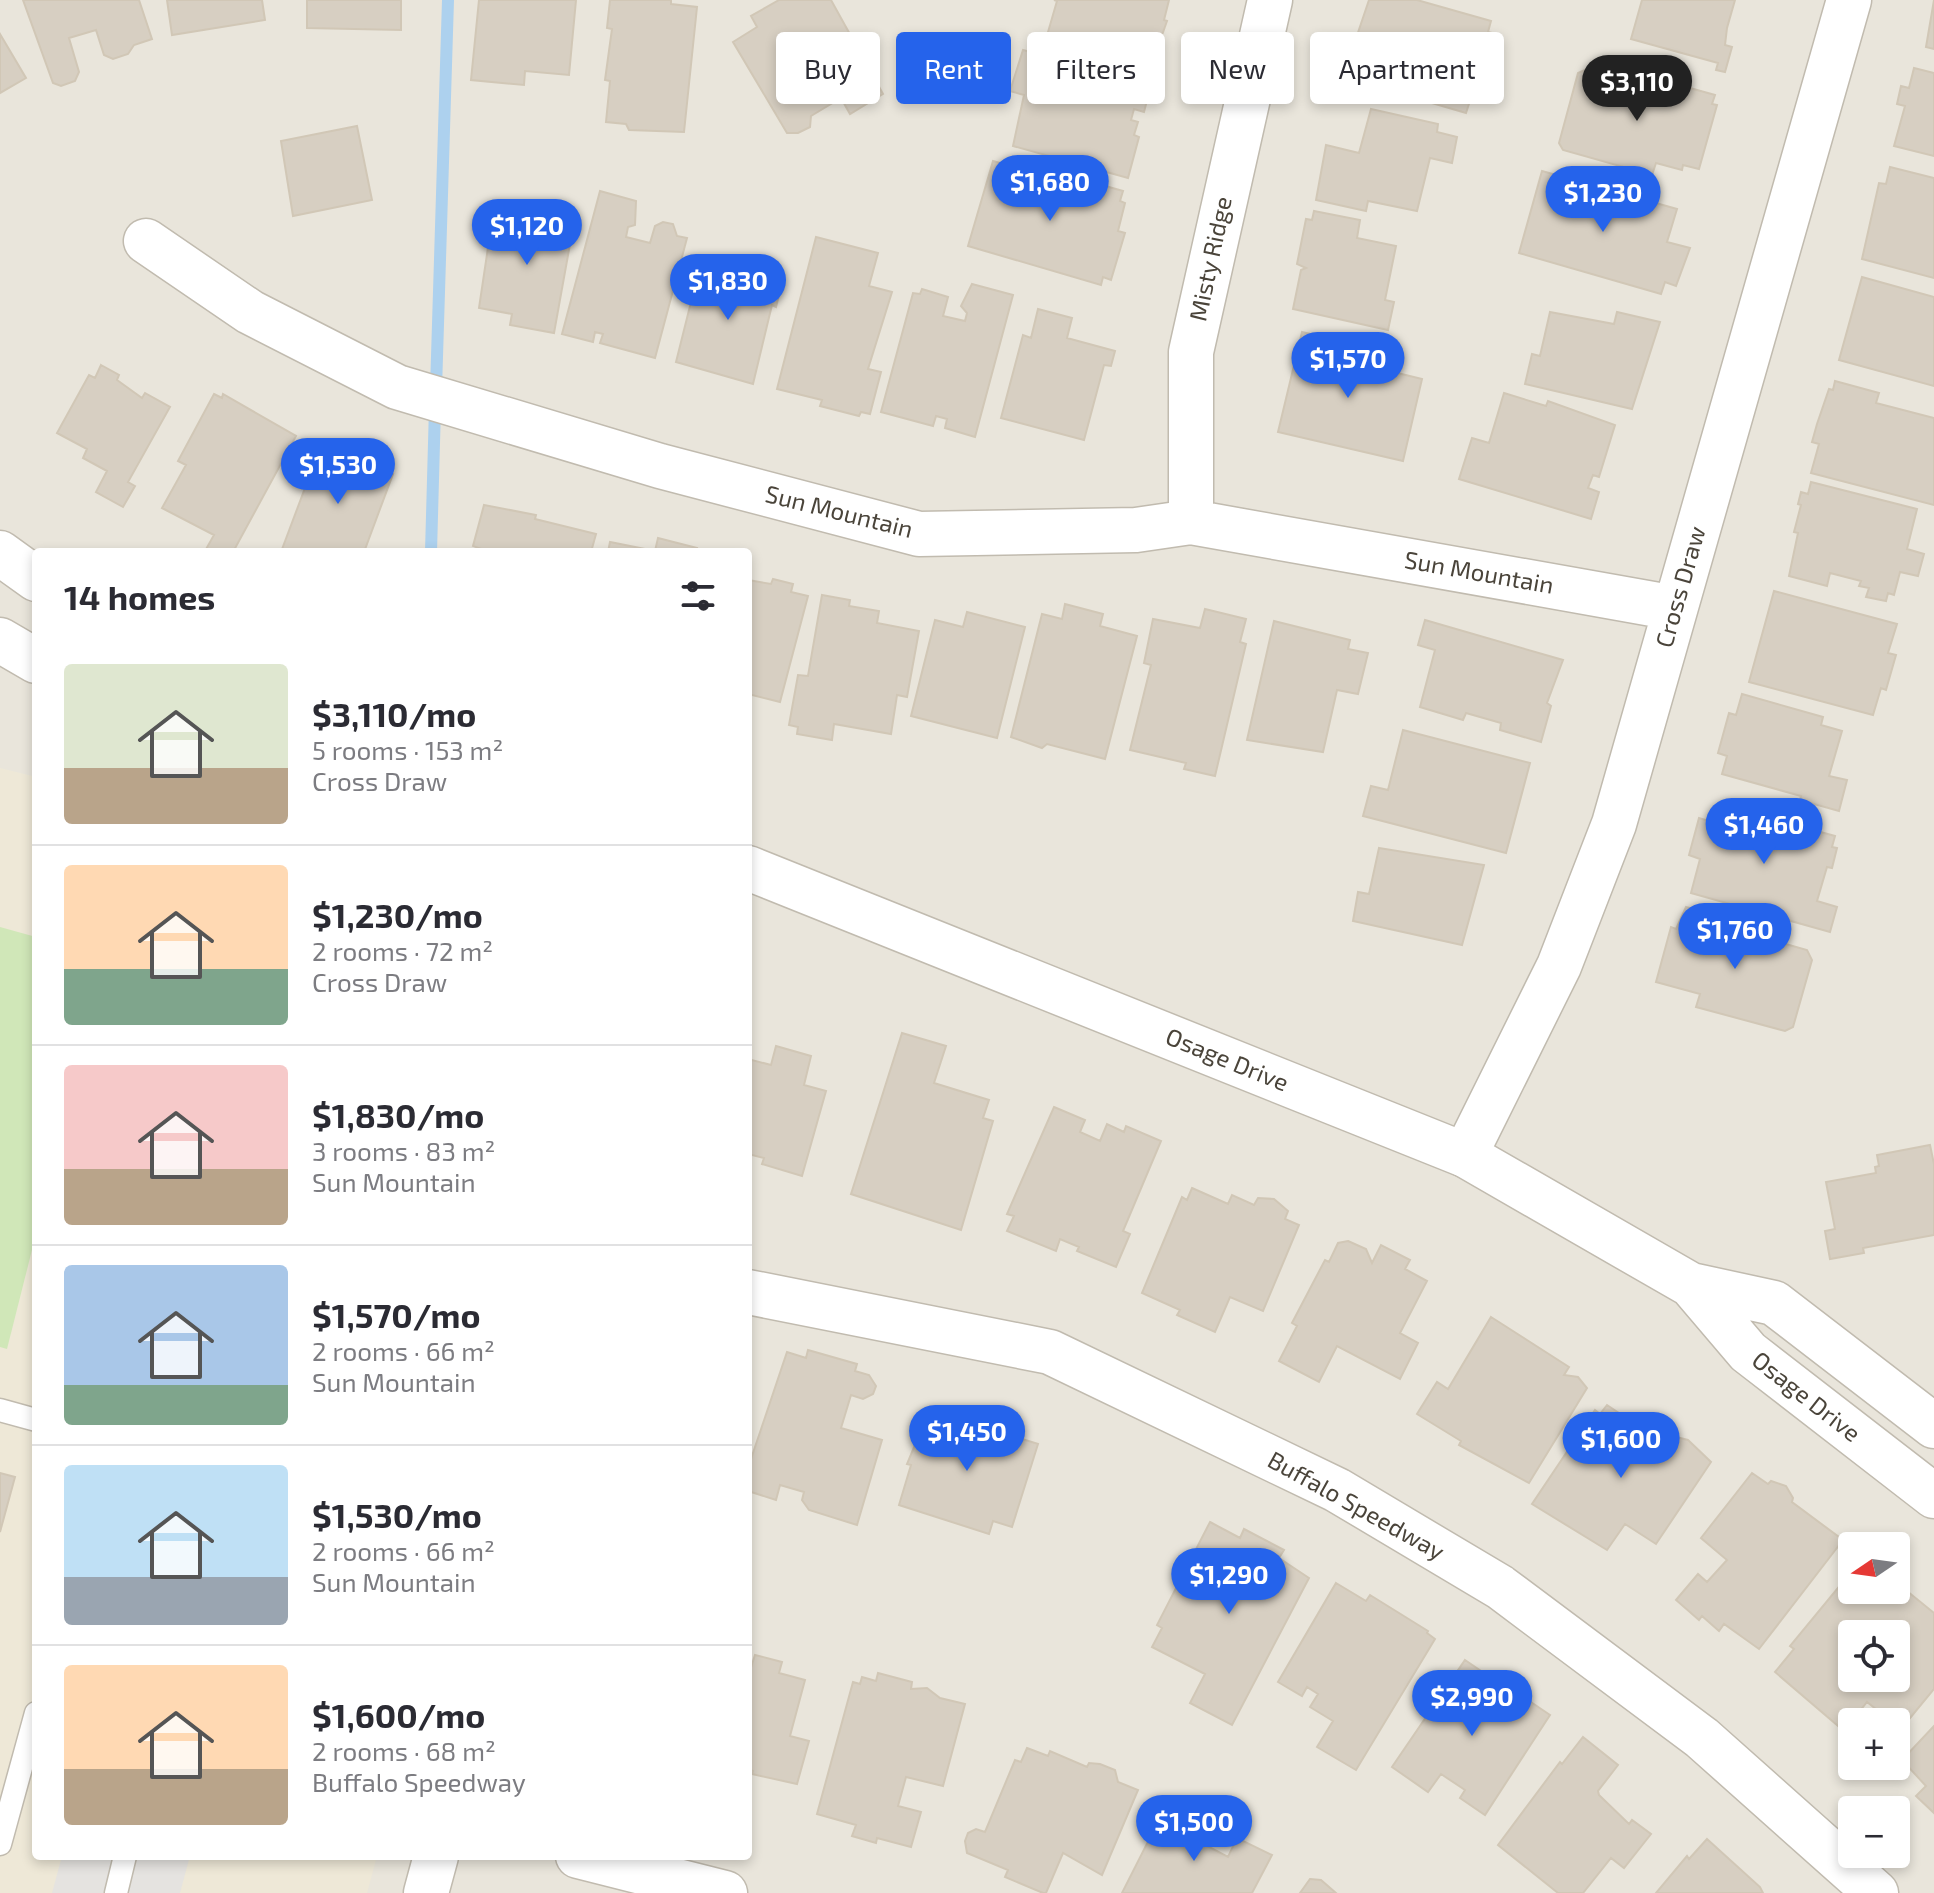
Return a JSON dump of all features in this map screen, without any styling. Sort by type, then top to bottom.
[{"type":"street","name":"Misty Ridge","points":[[1191,522],[1191,352],[1270,0]]},
{"type":"street","name":"Cross Draw","points":[[1465,1155],[1559,966],[1614,824],[1849,0]]},
{"type":"street","name":"Sun Mountain","points":[[146,241],[250,312],[397,387],[660,466],[919,534],[1136,530],[1191,522],[1675,608]]},
{"type":"street","points":[[0,553],[32,576]]},
{"type":"street","points":[[0,640],[32,659]]},
{"type":"street","name":"Osage Drive","points":[[752,870],[1465,1155],[1691,1285],[1774,1303],[1934,1426]]},
{"type":"street","name":"Osage Drive","points":[[1691,1285],[1748,1352],[1934,1496]]},
{"type":"street","name":"Buffalo Speedway","points":[[752,1293],[1050,1352],[1337,1490],[1500,1587],[1551,1625],[1702,1738],[1876,1893]]},
{"type":"street","points":[[426,1893],[435,1860]]},
{"type":"street","points":[[594,1860],[725,1893]]},
{"type":"lane","points":[[0,1410],[32,1419]]},
{"type":"lane","points":[[0,1844],[32,1728]]},
{"type":"lane","points":[[116,1893],[124,1860]]},
{"type":"shaded area","points":[[0,0],[1934,0],[1934,1893],[0,1893]]},
{"type":"shaded area","points":[[0,768],[32,776],[32,1860],[376,1860],[367,1893],[0,1893]]},
{"type":"shaded area","points":[[61,1860],[189,1860],[180,1893],[52,1893]]},
{"type":"green space","points":[[0,927],[32,936],[32,1250],[7,1349],[0,1347]]},
{"type":"building","points":[[23,0],[139,0],[152,39],[134,45],[128,54],[113,59],[104,55],[96,30],[69,38],[79,72],[75,81],[61,86],[53,83]]},
{"type":"building","points":[[167,0],[262,0],[265,20],[172,35]]},
{"type":"building","points":[[307,0],[401,0],[401,30],[307,28]]},
{"type":"building","points":[[479,0],[576,0],[569,75],[525,71],[524,85],[471,80]]},
{"type":"building","points":[[610,0],[671,0],[671,4],[697,7],[684,132],[629,130],[626,124],[606,122],[610,81],[605,80],[612,29],[607,28]]},
{"type":"building","points":[[779,0],[831,0],[849,32],[776,32],[776,104],[831,104],[811,116],[810,127],[798,133],[787,133],[733,42],[757,27],[751,16]]},
{"type":"building","points":[[1054,0],[1169,0],[1163,32],[1048,32],[1057,1]]},
{"type":"building","points":[[1369,0],[1417,0],[1491,21],[1488,32],[1358,32]]},
{"type":"building","points":[[1642,0],[1735,0],[1727,28],[1725,45],[1732,47],[1725,72],[1716,70],[1718,63],[1631,39]]},
{"type":"building","points":[[1934,0],[1934,49],[1926,47]]},
{"type":"building","points":[[0,34],[26,78],[0,93]]},
{"type":"building","points":[[1023,50],[1027,51],[1027,104],[1146,104],[1144,112],[1134,109],[1131,120],[1138,122],[1134,135],[1139,137],[1128,178],[1013,146],[1024,95],[1011,91]]},
{"type":"building","points":[[1914,68],[1934,73],[1934,156],[1894,146],[1905,106],[1897,104],[1901,86],[1909,88]]},
{"type":"building","points":[[1587,69],[1670,92],[1672,83],[1715,95],[1712,104],[1717,105],[1699,169],[1683,165],[1682,170],[1656,163],[1652,175],[1563,150],[1559,143],[1578,73]]},
{"type":"building","points":[[844,104],[866,104],[850,114]]},
{"type":"building","points":[[1435,104],[1469,104],[1466,113]]},
{"type":"building","points":[[1371,109],[1438,124],[1437,132],[1457,137],[1452,163],[1430,158],[1417,211],[1368,201],[1366,211],[1316,200],[1326,145],[1359,153]]},
{"type":"building","points":[[357,126],[372,200],[293,216],[281,141]]},
{"type":"building","points":[[993,161],[1082,186],[1084,180],[1123,191],[1120,201],[1125,203],[1118,231],[1125,233],[1111,280],[1103,277],[1101,285],[968,246]]},
{"type":"building","points":[[1890,167],[1934,178],[1934,278],[1862,259],[1879,183],[1886,184]]},
{"type":"building","points":[[1542,171],[1677,209],[1667,242],[1690,248],[1676,286],[1665,282],[1661,294],[1519,253]]},
{"type":"building","points":[[600,191],[636,201],[635,225],[628,227],[626,237],[650,243],[655,226],[663,222],[673,224],[677,236],[687,238],[655,358],[600,343],[603,334],[595,332],[593,342],[562,334]]},
{"type":"building","points":[[518,204],[554,210],[553,218],[574,222],[554,333],[510,325],[512,314],[479,308],[493,214],[516,217]]},
{"type":"building","points":[[1314,211],[1360,220],[1357,238],[1396,246],[1385,300],[1394,302],[1388,330],[1293,309],[1301,270],[1306,268],[1297,264],[1306,219],[1312,220]]},
{"type":"building","points":[[816,237],[878,253],[869,286],[892,292],[868,369],[881,372],[870,414],[861,412],[859,416],[820,406],[822,400],[777,389]]},
{"type":"building","points":[[708,256],[740,265],[738,272],[782,283],[776,307],[772,305],[753,384],[676,362],[692,298],[697,300]]},
{"type":"building","points":[[1862,277],[1934,297],[1934,386],[1839,360]]},
{"type":"building","points":[[972,284],[1013,295],[975,437],[945,428],[947,419],[936,416],[933,426],[881,412],[913,293],[920,294],[922,289],[948,297],[943,316],[965,321],[967,313],[961,306]]},
{"type":"building","points":[[1038,309],[1072,318],[1067,338],[1115,351],[1111,366],[1104,365],[1084,440],[1001,418],[1023,335],[1031,338]]},
{"type":"building","points":[[1550,312],[1614,324],[1617,312],[1660,322],[1632,409],[1525,384],[1532,354],[1540,356]]},
{"type":"building","points":[[1302,332],[1349,343],[1346,355],[1374,362],[1373,367],[1422,379],[1403,461],[1278,432]]},
{"type":"building","points":[[101,365],[119,375],[117,380],[142,398],[145,393],[170,407],[128,482],[135,486],[123,507],[96,492],[107,471],[83,458],[87,449],[57,433],[89,375],[95,378]]},
{"type":"building","points":[[1835,381],[1879,393],[1876,403],[1934,418],[1934,505],[1811,473],[1819,444],[1812,442],[1829,389],[1833,390]]},
{"type":"building","points":[[1504,393],[1546,406],[1548,401],[1615,425],[1599,477],[1593,475],[1588,488],[1599,492],[1591,519],[1459,479],[1472,438],[1489,443]]},
{"type":"building","points":[[214,394],[222,398],[223,394],[296,436],[235,548],[207,548],[214,535],[162,508],[186,465],[178,461]]},
{"type":"building","points":[[320,448],[393,474],[365,548],[282,548]]},
{"type":"building","points":[[1811,482],[1917,509],[1907,549],[1924,554],[1918,576],[1900,572],[1894,595],[1888,593],[1886,601],[1866,597],[1869,588],[1859,586],[1861,581],[1830,573],[1827,586],[1789,576],[1798,533],[1794,532],[1801,505],[1798,504],[1801,492],[1808,494]]},
{"type":"building","points":[[484,505],[536,515],[535,519],[596,534],[592,548],[473,546]]},
{"type":"building","points":[[658,538],[697,548],[656,548]]},
{"type":"building","points":[[610,542],[640,548],[609,548]]},
{"type":"building","points":[[773,579],[793,584],[791,592],[808,596],[780,702],[752,695],[752,581],[771,584]]},
{"type":"building","points":[[1774,591],[1897,624],[1888,653],[1896,655],[1886,690],[1881,688],[1873,715],[1749,682]]},
{"type":"building","points":[[822,595],[850,600],[849,606],[879,611],[877,623],[919,631],[907,697],[897,695],[891,734],[834,724],[832,740],[797,734],[798,727],[789,725],[798,675],[808,676]]},
{"type":"building","points":[[1065,604],[1103,614],[1100,626],[1137,636],[1105,759],[1047,744],[1042,748],[1011,737],[1042,614],[1062,619]]},
{"type":"building","points":[[1205,609],[1246,619],[1240,642],[1246,644],[1215,776],[1184,769],[1186,763],[1130,750],[1151,665],[1144,663],[1153,619],[1200,628]]},
{"type":"building","points":[[967,612],[1025,627],[997,738],[911,716],[935,620],[963,627]]},
{"type":"building","points":[[1425,620],[1563,660],[1547,703],[1551,706],[1541,742],[1500,730],[1501,723],[1466,713],[1463,720],[1420,707],[1435,650],[1418,645]]},
{"type":"building","points":[[1274,621],[1350,640],[1348,649],[1368,653],[1358,694],[1337,690],[1323,752],[1247,740]]},
{"type":"building","points":[[1742,694],[1823,717],[1821,725],[1842,731],[1829,776],[1847,780],[1839,811],[1800,800],[1801,796],[1722,774],[1727,756],[1718,753],[1729,713],[1736,715]]},
{"type":"building","points":[[1403,730],[1530,763],[1506,853],[1363,816],[1371,786],[1388,790]]},
{"type":"building","points":[[1718,804],[1835,836],[1832,847],[1837,848],[1832,868],[1827,867],[1817,901],[1837,907],[1830,932],[1691,893],[1700,859],[1689,855],[1699,818],[1712,822]]},
{"type":"building","points":[[1379,848],[1484,865],[1462,945],[1353,921],[1358,892],[1369,894]]},
{"type":"building","points":[[1686,907],[1726,918],[1725,927],[1807,950],[1812,960],[1793,1027],[1785,1031],[1696,1007],[1700,994],[1656,982],[1671,927],[1676,929]]},
{"type":"building","points":[[902,1033],[946,1046],[934,1083],[989,1100],[983,1118],[993,1121],[961,1230],[851,1194]]},
{"type":"building","points":[[776,1046],[811,1056],[804,1085],[826,1091],[802,1176],[762,1164],[764,1158],[752,1155],[752,1060],[771,1065]]},
{"type":"building","points":[[1054,1107],[1085,1120],[1080,1132],[1100,1141],[1107,1124],[1124,1132],[1126,1126],[1161,1141],[1123,1231],[1130,1234],[1116,1267],[1077,1251],[1079,1247],[1060,1239],[1056,1251],[1007,1231],[1014,1216],[1007,1214]]},
{"type":"building","points":[[1930,1145],[1934,1164],[1934,1235],[1863,1248],[1864,1253],[1830,1259],[1825,1231],[1835,1229],[1826,1182],[1876,1173],[1875,1167],[1879,1166],[1877,1155]]},
{"type":"building","points":[[1192,1188],[1228,1204],[1232,1195],[1254,1205],[1258,1198],[1274,1199],[1288,1211],[1285,1219],[1299,1225],[1263,1311],[1230,1297],[1215,1332],[1177,1315],[1180,1310],[1142,1293],[1182,1197],[1187,1200]]},
{"type":"building","points":[[1348,1241],[1366,1249],[1372,1263],[1381,1245],[1410,1260],[1405,1269],[1427,1281],[1400,1333],[1418,1343],[1400,1379],[1337,1346],[1319,1382],[1279,1361],[1297,1326],[1292,1323],[1325,1260],[1329,1262],[1338,1243]]},
{"type":"building","points":[[1491,1317],[1569,1367],[1564,1375],[1578,1377],[1587,1388],[1529,1483],[1459,1445],[1461,1441],[1417,1414],[1437,1382],[1448,1389]]},
{"type":"building","points":[[808,1350],[857,1364],[855,1371],[869,1375],[876,1386],[873,1394],[863,1399],[851,1395],[841,1428],[882,1440],[857,1525],[809,1510],[802,1500],[804,1492],[780,1485],[776,1500],[752,1492],[752,1456],[787,1352],[806,1358]]},
{"type":"building","points":[[1607,1405],[1667,1445],[1672,1436],[1688,1440],[1711,1462],[1656,1544],[1625,1524],[1607,1550],[1532,1504],[1595,1410],[1600,1414]]},
{"type":"building","points":[[929,1411],[961,1416],[959,1419],[1038,1444],[1012,1527],[993,1521],[989,1534],[899,1505],[911,1465],[907,1464]]},
{"type":"building","points":[[0,1473],[15,1477],[0,1532]]},
{"type":"building","points":[[1752,1473],[1768,1484],[1771,1481],[1786,1486],[1792,1502],[1838,1536],[1838,1546],[1759,1649],[1724,1624],[1719,1631],[1702,1616],[1699,1620],[1676,1600],[1698,1574],[1707,1582],[1727,1560],[1701,1538]]},
{"type":"building","points":[[1210,1522],[1240,1538],[1244,1529],[1284,1550],[1279,1558],[1309,1578],[1232,1725],[1190,1703],[1205,1674],[1152,1647],[1162,1628],[1157,1625]]},
{"type":"building","points":[[1336,1583],[1366,1601],[1370,1595],[1428,1631],[1435,1639],[1356,1770],[1317,1747],[1333,1721],[1310,1707],[1318,1694],[1307,1687],[1302,1696],[1278,1682]]},
{"type":"building","points":[[1838,1588],[1838,1604],[1910,1604],[1910,1593],[1934,1613],[1934,1689],[1910,1718],[1910,1708],[1875,1708],[1867,1702],[1862,1708],[1838,1708],[1838,1726],[1775,1672],[1794,1649],[1790,1646]]},
{"type":"building","points":[[755,1655],[782,1662],[779,1673],[805,1680],[790,1736],[809,1741],[797,1784],[752,1774],[752,1664]]},
{"type":"building","points":[[1465,1660],[1500,1684],[1497,1687],[1513,1697],[1516,1692],[1550,1715],[1485,1815],[1460,1798],[1465,1790],[1441,1774],[1428,1792],[1392,1767]]},
{"type":"building","points":[[878,1673],[912,1682],[911,1689],[927,1688],[940,1698],[965,1704],[943,1786],[906,1777],[898,1806],[921,1812],[911,1847],[877,1838],[876,1843],[852,1836],[856,1825],[817,1814],[853,1682],[860,1684],[862,1677],[876,1681]]},
{"type":"building","points":[[1934,1726],[1934,1813],[1916,1796],[1926,1786],[1910,1769],[1910,1752]]},
{"type":"building","points":[[1583,1737],[1618,1765],[1598,1791],[1599,1795],[1629,1824],[1632,1820],[1651,1834],[1624,1868],[1611,1858],[1583,1893],[1558,1893],[1498,1845],[1560,1762],[1562,1764]]},
{"type":"building","points":[[1027,1748],[1048,1756],[1050,1751],[1087,1767],[1089,1763],[1100,1764],[1115,1770],[1118,1782],[1138,1790],[1102,1875],[1063,1853],[1046,1893],[1043,1893],[1005,1877],[1008,1870],[967,1853],[965,1841],[968,1833],[976,1829],[985,1832],[1015,1760],[1021,1762]]},
{"type":"building","points":[[1165,1808],[1195,1823],[1188,1836],[1228,1857],[1237,1838],[1272,1855],[1252,1893],[1122,1893]]},
{"type":"building","points":[[1707,1839],[1763,1893],[1656,1893],[1687,1856],[1689,1859]]},
{"type":"building","points":[[1310,1879],[1321,1880],[1336,1893],[1300,1893]]},
{"type":"waterway","points":[[436,389],[448,0]]},
{"type":"waterway","points":[[431,548],[435,407]]}]
